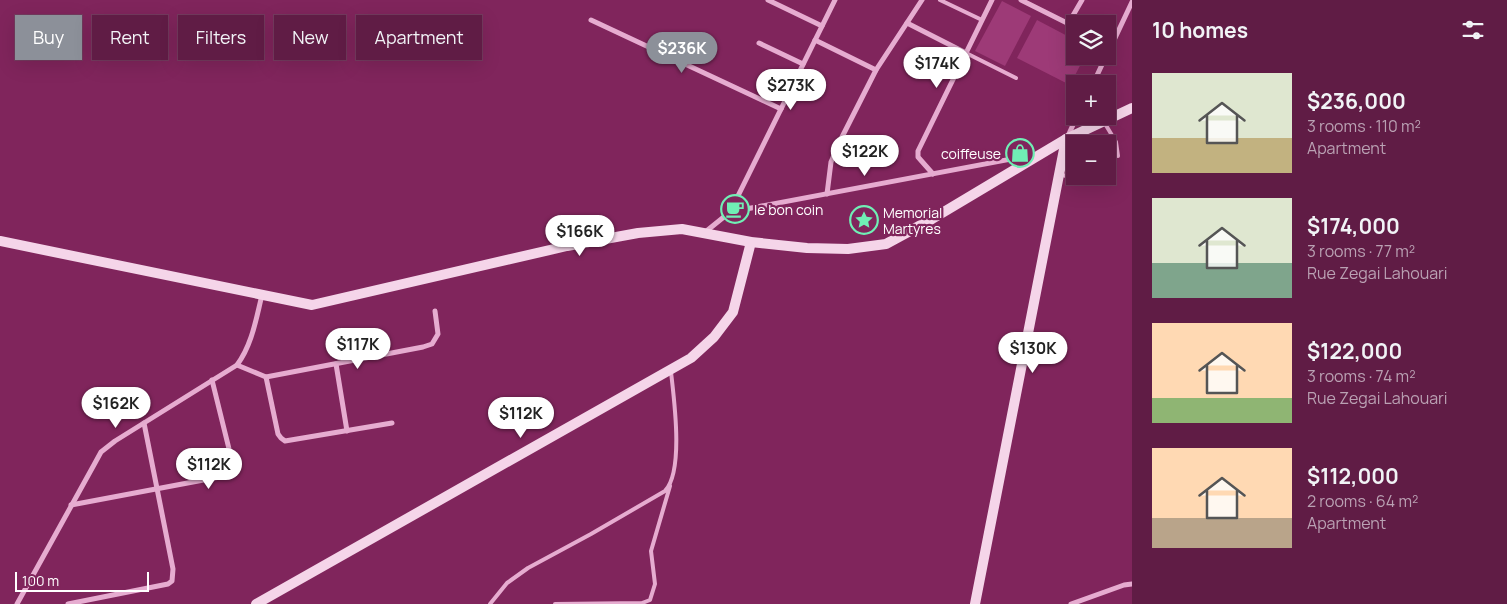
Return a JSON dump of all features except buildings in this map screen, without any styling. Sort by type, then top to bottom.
[{"type":"main road","points":[[1116,116],[1132,108]]},
{"type":"main road","points":[[1075,135],[1097,125]]},
{"type":"main road","points":[[0,242],[312,304],[568,246],[638,233],[682,229],[751,242],[807,248],[848,249],[886,244],[932,219],[1066,139]]},
{"type":"main road","points":[[975,604],[1066,139]]},
{"type":"main road","points":[[256,604],[691,358],[714,337],[733,312],[751,242]]},
{"type":"street","points":[[768,0],[822,26]]},
{"type":"street","points":[[704,233],[730,212],[834,0]]},
{"type":"street","points":[[827,194],[831,162],[876,70],[922,0]]},
{"type":"street","points":[[933,174],[918,157],[918,151],[992,0]]},
{"type":"street","points":[[1021,0],[1066,23]]},
{"type":"street","points":[[1073,15],[1082,0]]},
{"type":"street","points":[[1116,31],[1132,2]]},
{"type":"street","points":[[591,20],[781,109]]},
{"type":"street","points":[[907,23],[966,53]]},
{"type":"street","points":[[815,40],[876,70]]},
{"type":"street","points":[[759,43],[803,64]]},
{"type":"street","points":[[730,212],[1041,153]]},
{"type":"street","points":[[17,604],[70,504],[101,452],[115,441],[237,365],[245,355],[262,295]]},
{"type":"street","points":[[237,365],[266,377],[432,344],[438,334],[435,311]]},
{"type":"street","points":[[336,364],[347,431]]},
{"type":"street","points":[[266,377],[278,434],[285,441],[392,423]]},
{"type":"street","points":[[70,504],[232,474],[232,461],[212,380]]},
{"type":"street","points":[[67,604],[168,584],[172,581],[172,569],[144,423]]},
{"type":"street","points":[[1071,604],[1124,585],[1132,584]]},
{"type":"lane","points":[[940,0],[982,20]]},
{"type":"lane","points":[[966,53],[1016,78]]},
{"type":"lane","points":[[1106,125],[1116,142],[1118,156]]},
{"type":"lane","points":[[1059,174],[1066,176]]},
{"type":"lane","points":[[555,604],[642,603],[650,600],[655,584],[652,551],[674,471],[676,428],[671,369]]},
{"type":"lane","points":[[490,604],[507,583],[528,568],[599,530],[665,491],[670,485]]},
{"type":"shaded area","points":[[1002,1],[1031,16],[1005,66],[975,51]]},
{"type":"shaded area","points":[[1037,20],[1066,35],[1066,65],[1080,65],[1075,75],[1066,75],[1066,83],[1017,58]]},
{"type":"place","name":"coiffeuse","points":[[1020,153]]},
{"type":"place","name":"le bon coin","points":[[735,209]]},
{"type":"place","name":"Memorial Martyres","points":[[864,220]]}]
